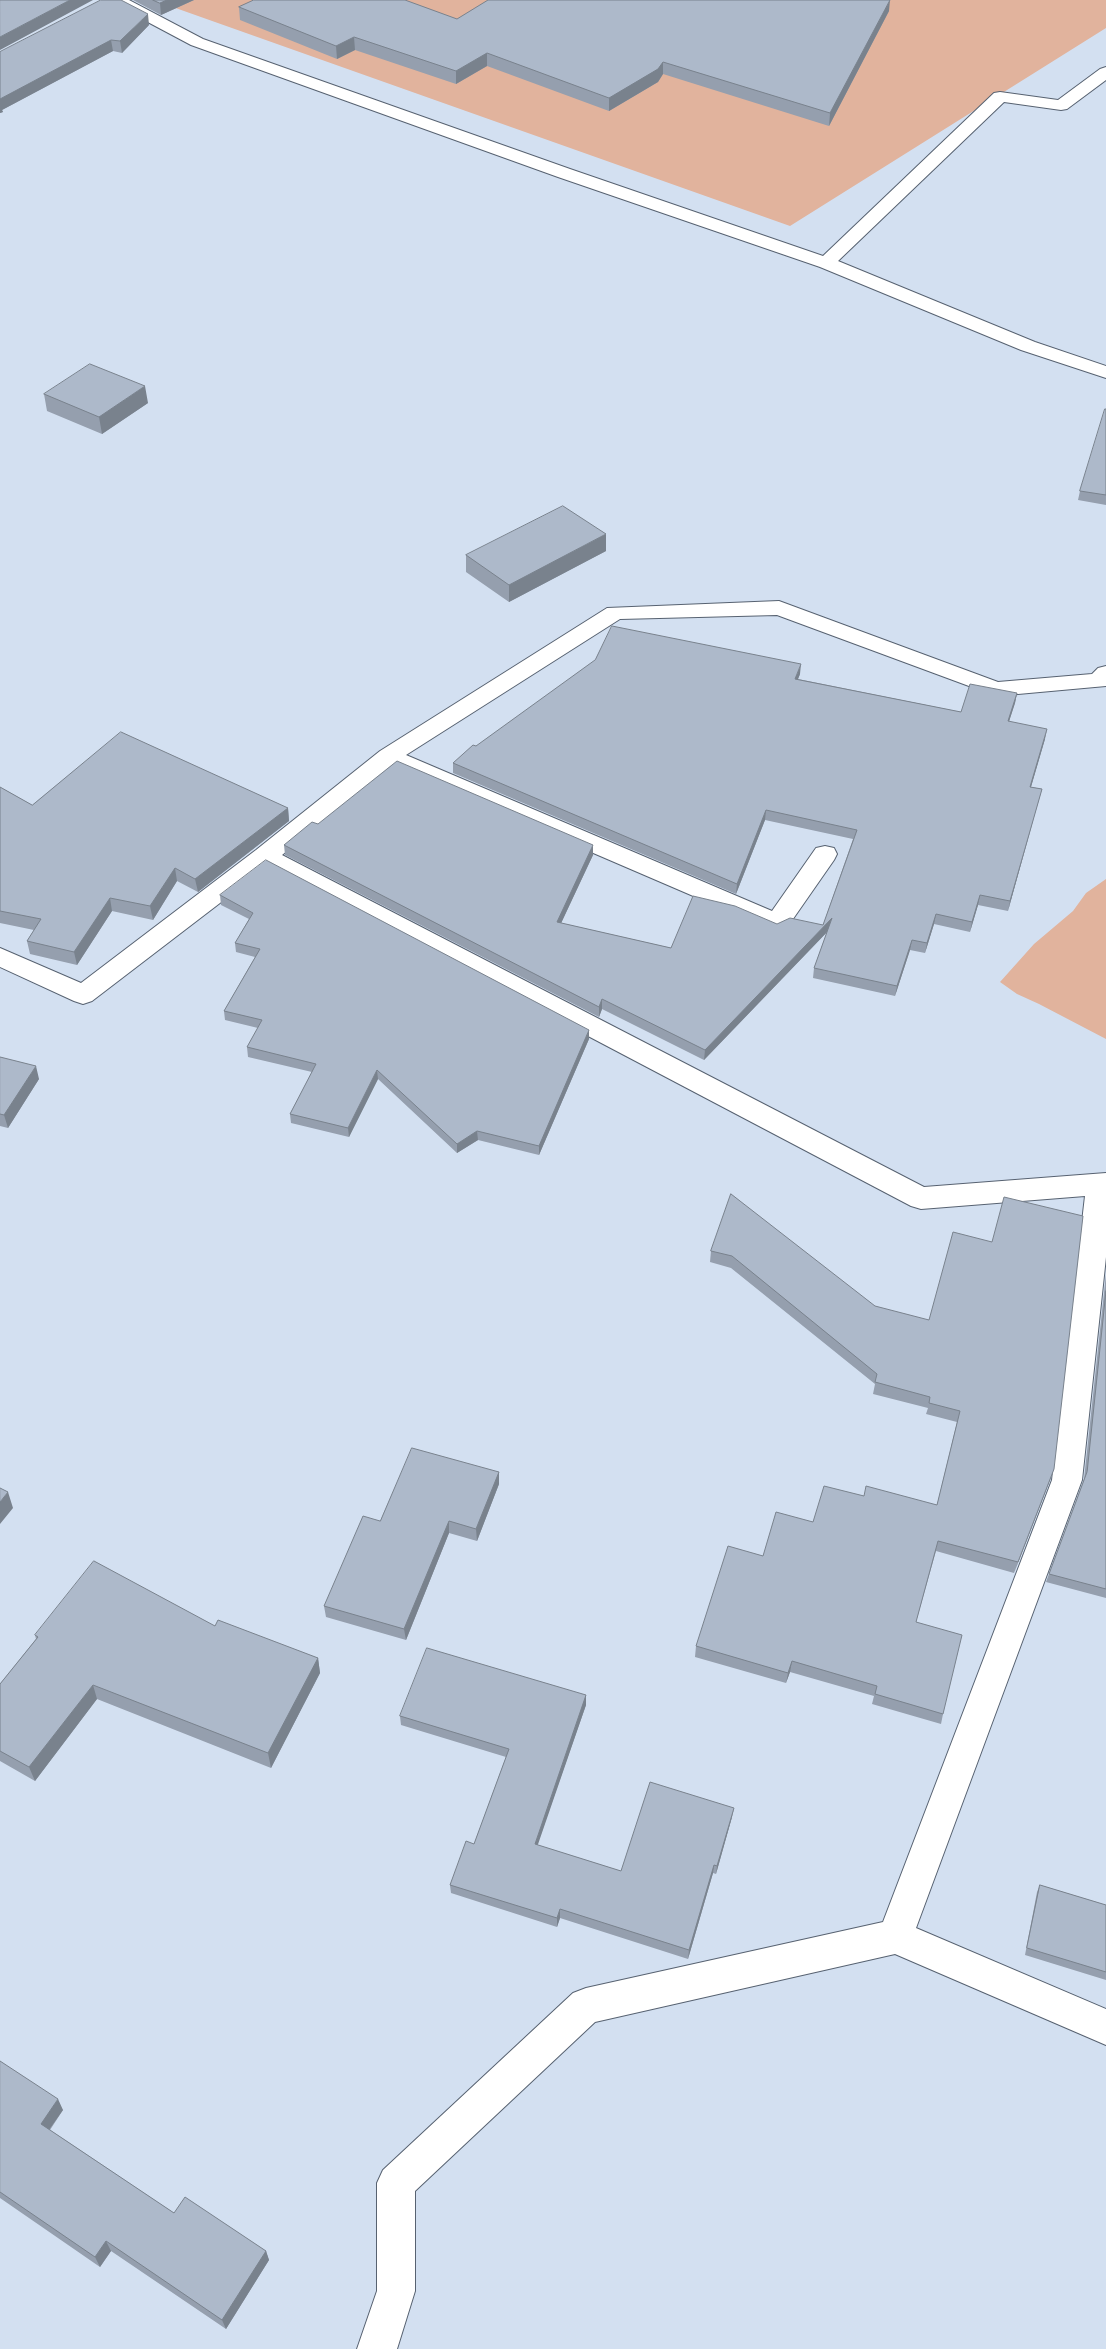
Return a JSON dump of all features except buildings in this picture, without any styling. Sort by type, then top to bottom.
[{"type":"street","points":[[109,2],[197,42],[554,170],[826,263],[1028,346],[1106,372]]},
{"type":"street","points":[[826,263],[1000,97],[1061,105],[1106,72]]},
{"type":"street","points":[[0,957],[83,995],[265,856],[388,756],[615,613],[780,608],[996,689],[1098,681],[1106,673]]},
{"type":"street","points":[[388,756],[777,923],[825,854]]},
{"type":"street","points":[[265,856],[922,1198],[1103,1184],[1067,1480],[895,1937]]},
{"type":"street","points":[[377,2349],[396,2292],[396,2184],[586,2006],[895,1937],[1106,2027]]},
{"type":"shaded area","points":[[153,0],[1106,0],[1106,28],[790,226]]},
{"type":"shaded area","points":[[1106,879],[1106,1039],[1017,994],[1000,982],[1034,944],[1073,911],[1086,893]]}]
